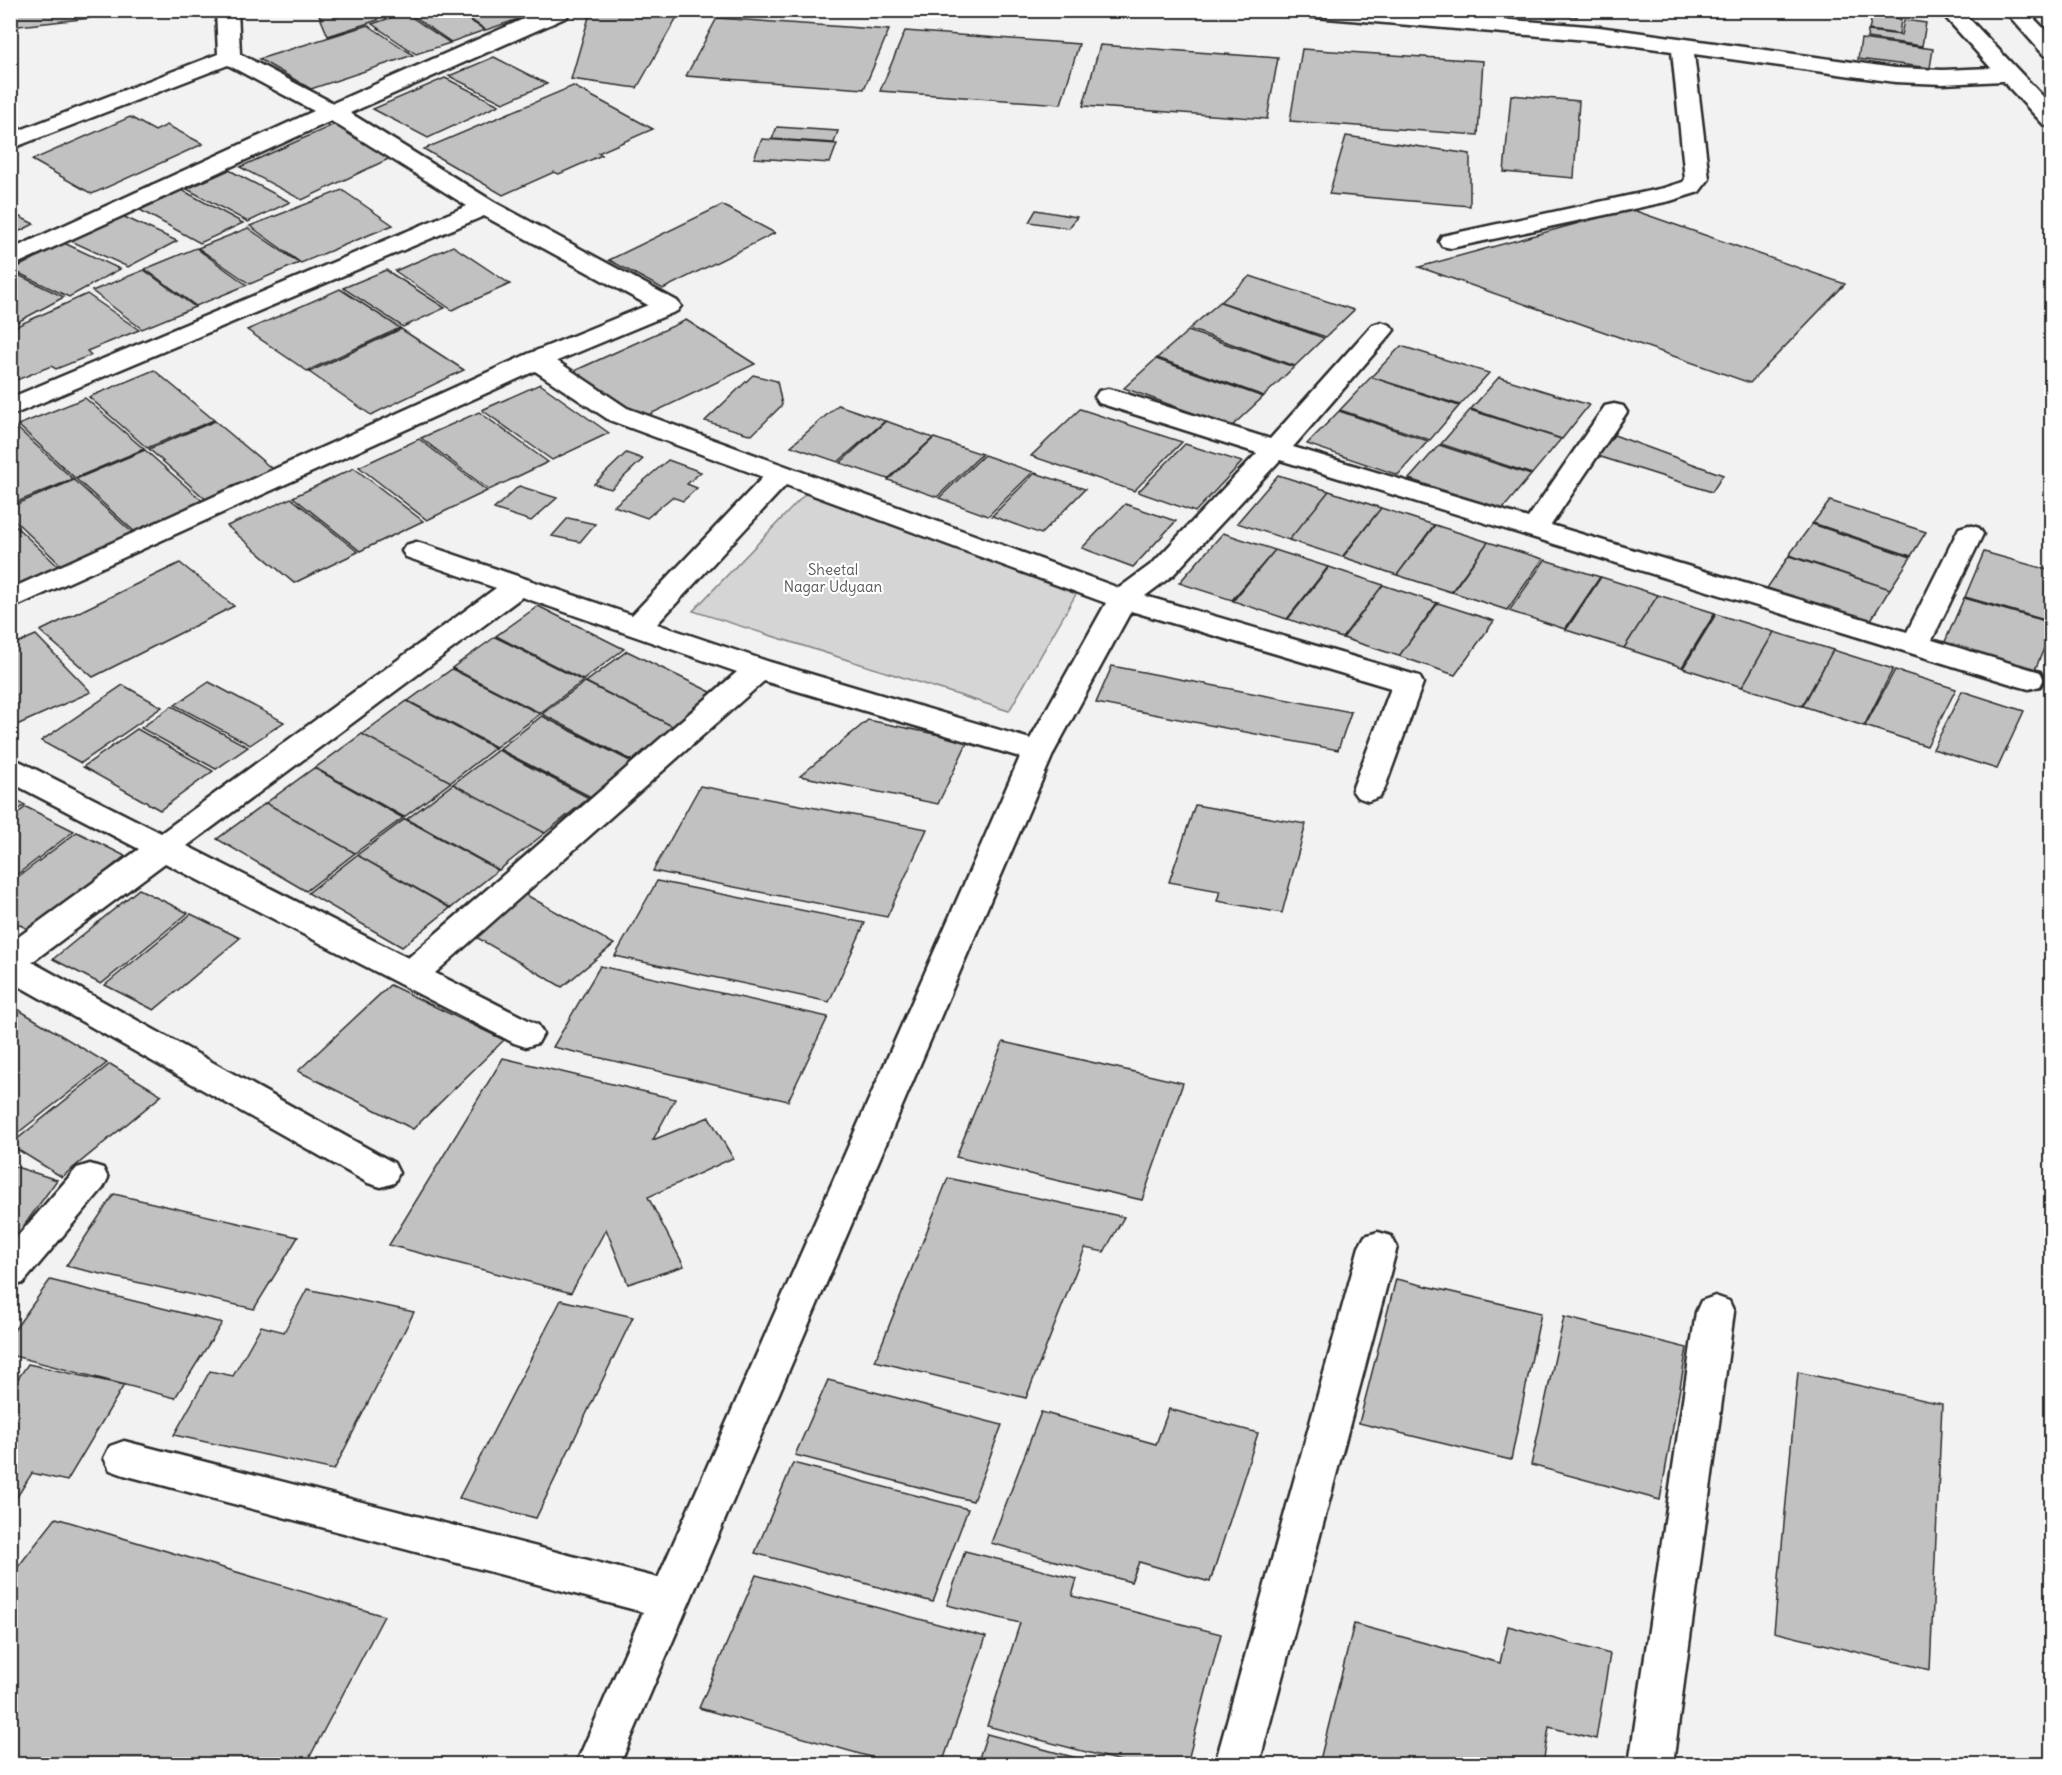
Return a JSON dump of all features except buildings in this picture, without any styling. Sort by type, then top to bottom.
[{"type":"street","points":[[227,10],[230,57]]},
{"type":"street","points":[[1303,10],[1599,34],[1895,75],[1943,77],[2008,74]]},
{"type":"street","points":[[1949,10],[2052,120]]},
{"type":"street","points":[[2014,10],[2052,50]]},
{"type":"street","points":[[10,260],[333,112],[559,12]]},
{"type":"street","points":[[1451,241],[1670,194],[1691,187],[1697,179],[1682,45]]},
{"type":"street","points":[[10,142],[230,57],[333,112],[485,207],[668,306],[537,360],[10,600]]},
{"type":"street","points":[[10,408],[485,207]]},
{"type":"street","points":[[598,1764],[1038,752],[1123,599],[1163,569],[1275,450],[1381,330]]},
{"type":"street","points":[[537,360],[618,414],[1123,599],[1408,683],[1368,790]]},
{"type":"street","points":[[1108,397],[2028,679]]},
{"type":"street","points":[[1534,529],[1614,412]]},
{"type":"street","points":[[637,627],[781,474]]},
{"type":"street","points":[[1915,645],[1969,534]]},
{"type":"street","points":[[416,550],[759,669],[1038,752]]},
{"type":"street","points":[[381,1173],[10,963],[518,586]]},
{"type":"street","points":[[412,974],[759,669]]},
{"type":"street","points":[[10,768],[526,1034]]},
{"type":"street","points":[[10,1272],[90,1178]]},
{"type":"street","points":[[1237,1764],[1378,1247]]},
{"type":"street","points":[[1651,1764],[1715,1312]]},
{"type":"street","points":[[124,1458],[670,1600]]},
{"type":"green space","name":"Sheetal Nagar Udyaan","points":[[808,491],[1079,589],[1009,711],[693,611]]}]
